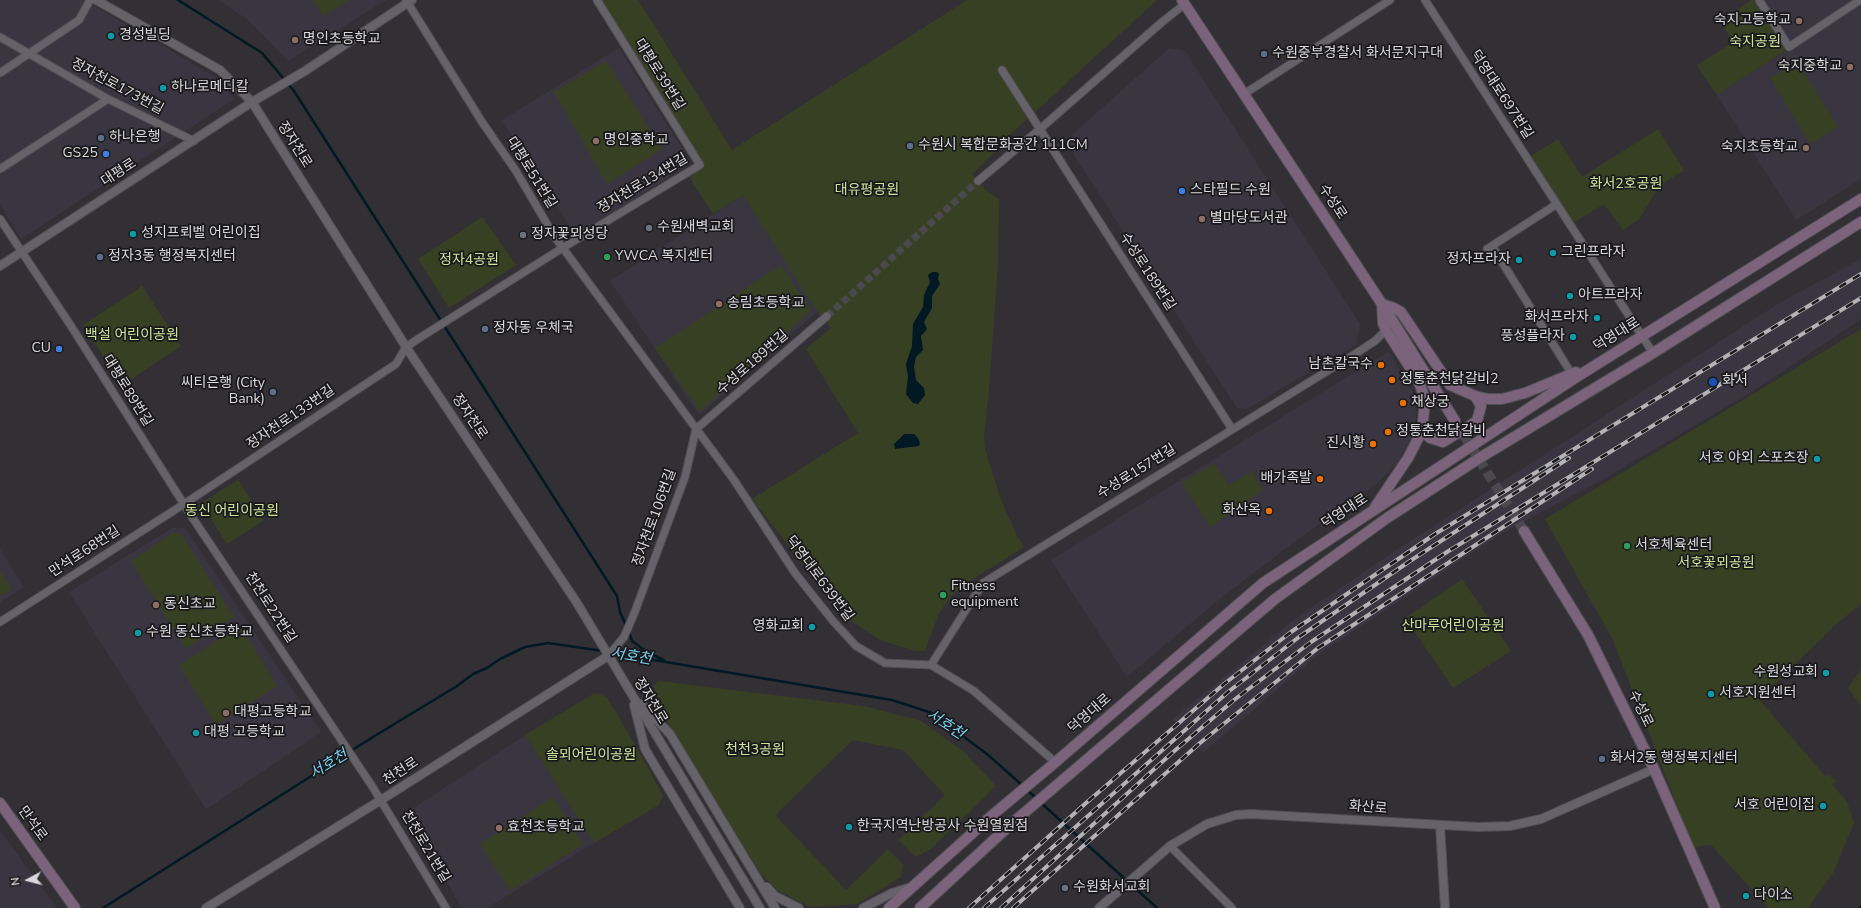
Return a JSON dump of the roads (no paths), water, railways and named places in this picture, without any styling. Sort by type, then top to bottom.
[{"type":"main road","name":"수성로","points":[[1186,1],[1244,94],[1382,304],[1455,421]]},
{"type":"main road","name":"덕영대로","points":[[889,908],[996,812],[1263,583],[1573,376],[1591,367],[1642,336],[1861,199]]},
{"type":"main road","name":"덕영대로","points":[[920,908],[1010,825],[1281,594],[1387,518],[1478,459],[1653,353],[1861,222]]},
{"type":"main road","points":[[1373,510],[1408,458],[1422,431],[1424,396],[1418,380],[1386,330],[1383,322],[1382,304],[1401,312],[1450,385],[1475,396],[1488,399],[1502,399],[1526,393],[1573,376]]},
{"type":"main road","points":[[1422,431],[1430,438],[1443,442],[1477,421],[1481,406],[1475,396]]},
{"type":"main road","name":"수성로","points":[[1524,531],[1588,635],[1654,770],[1715,908]]},
{"type":"main road","name":"만석로","points":[[0,803],[73,904]]},
{"type":"street","points":[[0,73],[79,20],[90,0]]},
{"type":"street","name":"정자천로","points":[[96,0],[220,70],[252,102],[406,347],[577,603],[620,677],[760,908]]},
{"type":"street","name":"대평로39번길","points":[[597,0],[700,165]]},
{"type":"street","points":[[1244,94],[1390,0]]},
{"type":"street","name":"덕영대로697번길","points":[[1425,0],[1653,353]]},
{"type":"street","points":[[1759,0],[1789,47],[1860,0]]},
{"type":"street","name":"대평로","points":[[0,266],[252,102],[305,71],[409,1]]},
{"type":"street","name":"대평로51번길","points":[[409,1],[482,122],[516,171],[554,236],[564,247],[607,310],[696,429]]},
{"type":"street","points":[[978,181],[1040,129],[1186,1]]},
{"type":"street","name":"정자천로173번길","points":[[0,37],[108,99],[194,141]]},
{"type":"street","name":"수성로189번길","points":[[1002,70],[1232,429]]},
{"type":"street","points":[[0,169],[108,99]]},
{"type":"street","name":"정자천로134번길","points":[[406,347],[564,247],[700,165]]},
{"type":"street","points":[[1556,204],[1489,248],[1573,376]]},
{"type":"street","name":"대평로89번길","points":[[0,219],[71,326],[184,504]]},
{"type":"street","name":"수성로189번길","points":[[696,429],[827,316]]},
{"type":"street","name":"수성로157번길","points":[[931,665],[983,583],[1355,354],[1375,341],[1386,330]]},
{"type":"street","name":"정자천로133번길","points":[[184,504],[396,364],[406,347]]},
{"type":"street","name":"정자천로106번길","points":[[608,656],[624,637],[634,614],[685,477],[696,429]]},
{"type":"street","name":"덕영대로639번길","points":[[696,429],[734,480],[796,573],[828,616],[856,646],[885,663],[931,665],[974,691],[1053,764]]},
{"type":"street","name":"만석로68번길","points":[[0,622],[184,504]]},
{"type":"street","name":"천천로22번길","points":[[184,504],[381,800]]},
{"type":"street","name":"천천로","points":[[206,908],[381,800],[608,656]]},
{"type":"street","points":[[632,696],[670,734],[775,908]]},
{"type":"street","points":[[632,696],[646,749],[740,908]]},
{"type":"street","name":"화산로","points":[[1098,908],[1170,846],[1207,824],[1236,816],[1251,814],[1495,828],[1524,824],[1552,814],[1654,770]]},
{"type":"street","name":"천천로21번길","points":[[381,800],[446,908]]},
{"type":"street","points":[[1440,825],[1445,908]]},
{"type":"street","points":[[1170,846],[1232,908]]},
{"type":"street","points":[[757,876],[775,896],[799,908]]},
{"type":"street","points":[[863,908],[892,893],[913,886]]},
{"type":"water","points":[[932,272],[937,272],[939,274],[938,279],[940,284],[932,296],[932,308],[924,322],[927,329],[921,336],[923,350],[916,357],[914,367],[916,380],[924,388],[925,395],[918,404],[913,403],[906,394],[908,377],[906,364],[912,346],[913,324],[923,307],[924,295],[930,282],[928,275]]},
{"type":"water","points":[[904,434],[914,434],[918,438],[920,443],[919,446],[895,449],[894,444]]},
{"type":"waterway","points":[[178,0],[262,53],[294,91],[617,596],[620,612],[627,628]]},
{"type":"waterway","points":[[629,632],[632,641],[648,653],[664,660]]},
{"type":"waterway","name":"서호천","points":[[103,908],[373,737],[457,686],[473,674],[487,668],[500,659],[525,647],[548,643],[603,651]]},
{"type":"waterway","name":"서호천","points":[[612,653],[892,700],[932,713],[987,754],[1023,786]]},
{"type":"waterway","name":"서호천","points":[[1027,790],[1036,798]]},
{"type":"waterway","name":"서호천","points":[[1040,802],[1157,908]]},
{"type":"tunnel","points":[[827,316],[978,181]]},
{"type":"tunnel","points":[[1455,421],[1524,531]]},
{"type":"railway","points":[[969,908],[1086,803],[1224,684],[1291,632],[1435,534],[1861,274]]},
{"type":"railway","points":[[1001,908],[1172,753],[1234,700],[1311,642],[1447,552],[1861,298]]},
{"type":"railway","points":[[984,908],[1228,692],[1299,637],[1410,561],[1569,458]]},
{"type":"railway","points":[[1013,908],[1200,743],[1318,648],[1592,469]]},
{"type":"place","name":"숙지고등학교","points":[[1799,21]]},
{"type":"place","name":"경성빌딩","points":[[111,36]]},
{"type":"place","name":"명인초등학교","points":[[295,40]]},
{"type":"place","name":"수원중부경찰서 화서문지구대","points":[[1264,54]]},
{"type":"place","name":"숙지중학교","points":[[1850,67]]},
{"type":"place","name":"하나로메디칼","points":[[163,88]]},
{"type":"place","name":"하나은행","points":[[101,138]]},
{"type":"place","name":"명인중학교","points":[[596,141]]},
{"type":"place","name":"수원시 복합문화공간 111CM","points":[[910,146]]},
{"type":"place","name":"숙지초등학교","points":[[1806,148]]},
{"type":"place","name":"GS25","points":[[106,154]]},
{"type":"place","name":"스타필드 수원","points":[[1182,191]]},
{"type":"place","name":"별마당도서관","points":[[1202,219]]},
{"type":"place","name":"수원새벽교회","points":[[649,228]]},
{"type":"place","name":"성지프뢰벨 어린이집","points":[[133,234]]},
{"type":"place","name":"정자꽃뫼성당","points":[[523,235]]},
{"type":"place","name":"그린프라자","points":[[1553,253]]},
{"type":"place","name":"정자3동 행정복지센터","points":[[100,257]]},
{"type":"place","name":"YWCA 복지센터","points":[[607,257]]},
{"type":"place","name":"정자프라자","points":[[1519,260]]},
{"type":"place","name":"아트프라자","points":[[1570,296]]},
{"type":"place","name":"송림초등학교","points":[[719,304]]},
{"type":"place","name":"화서프라자","points":[[1597,318]]},
{"type":"place","name":"정자동 우체국","points":[[485,329]]},
{"type":"place","name":"풍성플라자","points":[[1573,337]]},
{"type":"place","name":"CU","points":[[59,349]]},
{"type":"place","name":"남촌칼국수","points":[[1381,365]]},
{"type":"place","name":"정통춘천닭갈비2","points":[[1392,380]]},
{"type":"place","name":"화서","points":[[1713,382]]},
{"type":"place","name":"씨티은행 (City Bank)","points":[[273,392]]},
{"type":"place","name":"채상궁","points":[[1403,403]]},
{"type":"place","name":"정통춘천닭갈비","points":[[1388,432]]},
{"type":"place","name":"진시황","points":[[1373,444]]},
{"type":"place","name":"서호 야외 스포츠장","points":[[1817,459]]},
{"type":"place","name":"배가족발","points":[[1320,479]]},
{"type":"place","name":"화산옥","points":[[1269,511]]},
{"type":"place","name":"서호체육센터","points":[[1627,546]]},
{"type":"place","name":"Fitness equipment","points":[[943,595]]},
{"type":"place","name":"동신초교","points":[[156,605]]},
{"type":"place","name":"영화교회","points":[[812,627]]},
{"type":"place","name":"수원 동신초등학교","points":[[138,633]]},
{"type":"place","name":"수원성교회","points":[[1826,673]]},
{"type":"place","name":"서호지원센터","points":[[1711,694]]},
{"type":"place","name":"대평고등학교","points":[[226,713]]},
{"type":"place","name":"대평 고등학교","points":[[196,733]]},
{"type":"place","name":"화서2동 행정복지센터","points":[[1602,759]]},
{"type":"place","name":"서호 어린이집","points":[[1823,806]]},
{"type":"place","name":"한국지역난방공사 수원열원점","points":[[849,827]]},
{"type":"place","name":"효천초등학교","points":[[499,828]]},
{"type":"place","name":"수원화서교회","points":[[1065,888]]},
{"type":"place","name":"다이소","points":[[1746,896]]},
{"type":"park label","name":"숙지공원","points":[[1755,43]]},
{"type":"park label","name":"화서2호공원","points":[[1626,185]]},
{"type":"park label","name":"대유평공원","points":[[867,191]]},
{"type":"park label","name":"정자4공원","points":[[469,261]]},
{"type":"park label","name":"백설 어린이공원","points":[[132,336]]},
{"type":"park label","name":"동신 어린이공원","points":[[232,512]]},
{"type":"park label","name":"서호꽃뫼공원","points":[[1716,564]]},
{"type":"park label","name":"산마루어린이공원","points":[[1453,627]]},
{"type":"park label","name":"천천3공원","points":[[755,751]]},
{"type":"park label","name":"솔뫼어린이공원","points":[[591,756]]}]
